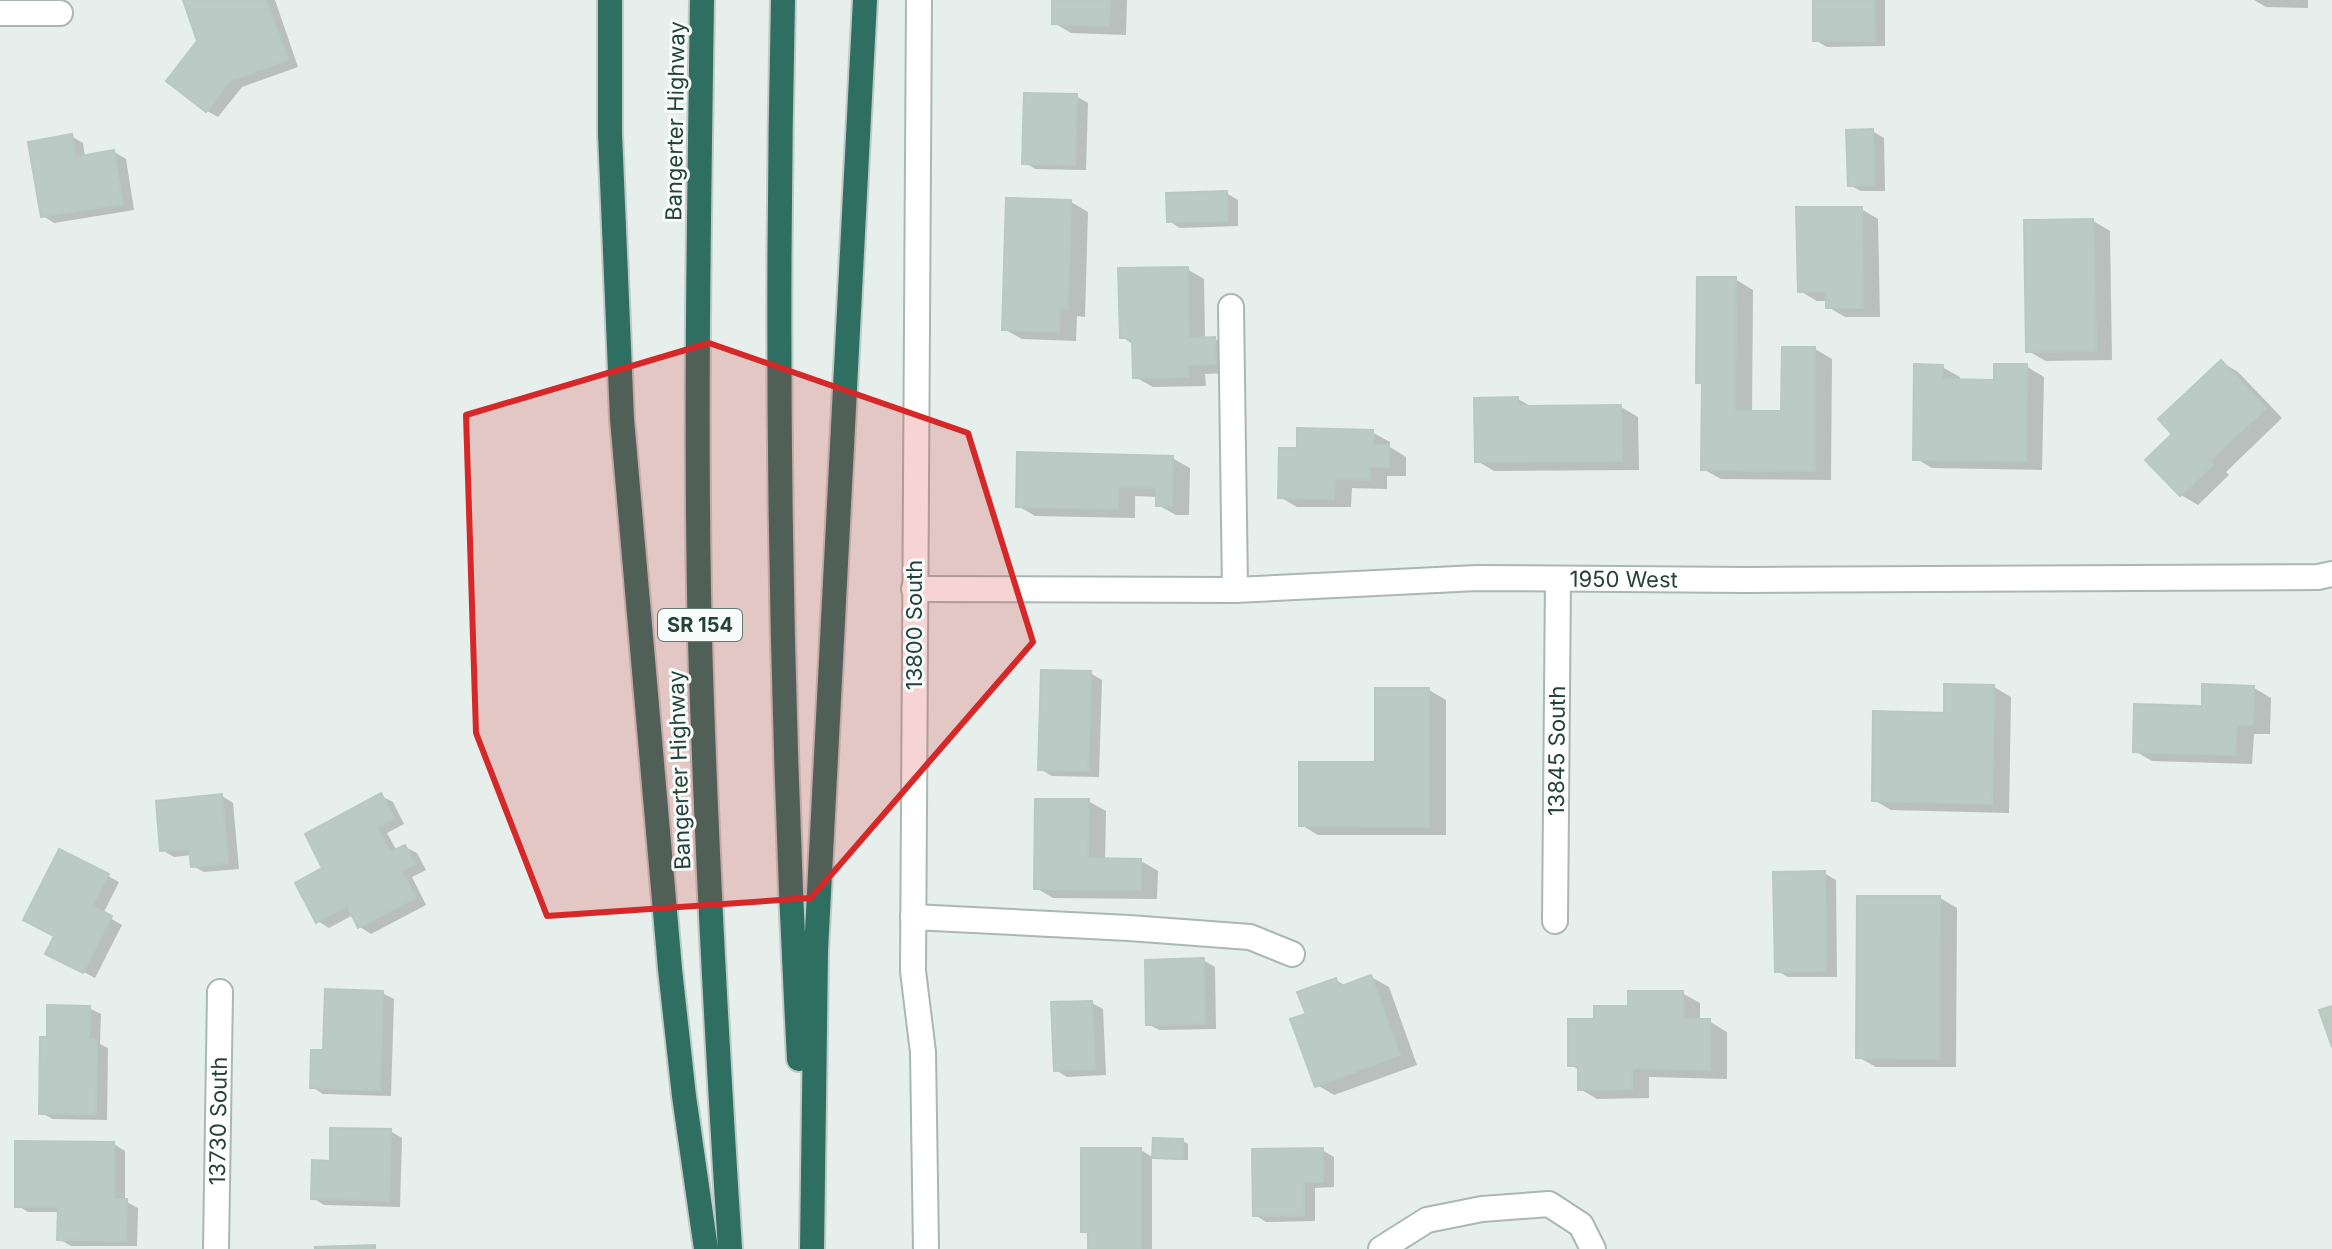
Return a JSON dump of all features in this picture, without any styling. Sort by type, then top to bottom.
[{"type":"highway","points":[[610,0],[614,277],[624,451],[672,985],[706,1249]]},
{"type":"highway","name":"Bangerter Highway","points":[[702,0],[698,405],[700,638],[711,936],[730,1249]]},
{"type":"highway","points":[[783,0],[779,390],[784,686],[790,864],[811,1249]]},
{"type":"highway","points":[[811,1249],[817,936],[865,0]]},
{"type":"street","name":"13800 South","points":[[919,0],[913,971],[923,1052],[926,1249]]},
{"type":"street","points":[[0,13],[60,13]]},
{"type":"street","points":[[1231,307],[1235,590]]},
{"type":"street","name":"1950 West","points":[[914,589],[1235,590],[1477,578],[2318,577],[2332,574]]},
{"type":"street","name":"13845 South","points":[[1555,921],[1558,580]]},
{"type":"street","points":[[913,917],[1250,937],[1292,954]]},
{"type":"street","name":"13730 South","points":[[216,1249],[220,992]]},
{"type":"street","points":[[1381,1249],[1427,1220],[1482,1209],[1549,1204],[1581,1225],[1593,1249]]},
{"type":"highlighted area","points":[[709,343],[968,433],[1033,642],[811,898],[547,916],[476,733],[466,415]]},
{"type":"building","points":[[183,0],[266,0],[288,60],[230,81],[206,112],[166,81],[197,41]]},
{"type":"building","points":[[1052,0],[1110,0],[1109,26],[1052,24]]},
{"type":"building","points":[[1813,0],[1874,0],[1875,41],[1813,41]]},
{"type":"building","points":[[1024,93],[1077,94],[1075,165],[1022,164]]},
{"type":"building","points":[[1873,129],[1874,185],[1848,186],[1846,130]]},
{"type":"building","points":[[72,134],[75,157],[114,150],[123,204],[41,217],[28,142]]},
{"type":"building","points":[[1227,191],[1227,221],[1167,222],[1166,193]]},
{"type":"building","points":[[1006,198],[1071,200],[1068,308],[1060,308],[1059,332],[1002,330]]},
{"type":"building","points":[[1796,207],[1862,207],[1863,308],[1826,308],[1826,291],[1798,292]]},
{"type":"building","points":[[2093,219],[2096,351],[2026,352],[2024,220]]},
{"type":"building","points":[[1188,267],[1189,338],[1215,337],[1216,364],[1188,365],[1189,377],[1133,378],[1132,338],[1120,338],[1118,268]]},
{"type":"building","points":[[1697,277],[1736,277],[1735,411],[1781,411],[1782,347],[1815,347],[1815,471],[1701,470],[1702,383],[1696,383]]},
{"type":"building","points":[[2221,360],[2266,408],[2210,461],[2213,465],[2180,496],[2145,460],[2172,434],[2158,419]]},
{"type":"building","points":[[1914,364],[1943,365],[1942,379],[1994,380],[1994,364],[2027,364],[2026,461],[1913,460]]},
{"type":"building","points":[[1518,397],[1518,406],[1621,405],[1622,461],[1475,462],[1474,398]]},
{"type":"building","points":[[1297,428],[1373,430],[1373,445],[1389,445],[1389,467],[1370,467],[1370,480],[1335,479],[1334,499],[1278,498],[1279,448],[1297,448]]},
{"type":"building","points":[[1017,452],[1173,456],[1172,506],[1156,506],[1156,488],[1118,487],[1118,509],[1016,507]]},
{"type":"building","points":[[1041,670],[1091,671],[1088,771],[1038,770]]},
{"type":"building","points":[[1944,684],[1994,685],[1992,804],[1872,801],[1873,711],[1944,713]]},
{"type":"building","points":[[2202,684],[2254,686],[2253,725],[2237,725],[2235,755],[2133,752],[2134,704],[2202,706]]},
{"type":"building","points":[[1375,688],[1429,688],[1429,827],[1299,826],[1299,762],[1375,762]]},
{"type":"building","points":[[381,793],[394,818],[377,827],[390,852],[405,845],[415,864],[402,871],[416,898],[358,928],[347,906],[316,923],[295,883],[322,868],[305,834]]},
{"type":"building","points":[[222,794],[228,863],[191,867],[189,849],[160,851],[156,801]]},
{"type":"building","points":[[1035,799],[1089,799],[1088,858],[1141,859],[1141,890],[1034,889]]},
{"type":"building","points":[[59,849],[109,874],[92,906],[112,916],[83,973],[45,954],[54,936],[23,920]]},
{"type":"building","points":[[1825,871],[1826,971],[1775,972],[1773,872]]},
{"type":"building","points":[[1857,896],[1940,896],[1939,1059],[1856,1058]]},
{"type":"building","points":[[1204,958],[1205,1024],[1146,1025],[1145,960]]},
{"type":"building","points":[[1371,975],[1400,1055],[1315,1087],[1290,1019],[1306,1014],[1297,992],[1336,978],[1339,987]]},
{"type":"building","points":[[325,989],[383,991],[380,1090],[310,1088],[311,1050],[323,1050]]},
{"type":"building","points":[[1628,991],[1683,991],[1683,1019],[1710,1019],[1710,1070],[1632,1068],[1632,1089],[1578,1090],[1578,1066],[1568,1066],[1568,1019],[1594,1019],[1594,1006],[1628,1006]]},
{"type":"building","points":[[1092,1001],[1095,1069],[1054,1071],[1051,1002]]},
{"type":"building","points":[[47,1005],[90,1006],[89,1039],[97,1040],[96,1114],[39,1114],[40,1037],[47,1037]]},
{"type":"building","points":[[2332,1006],[2332,1047],[2319,1010]]},
{"type":"building","points":[[330,1128],[391,1129],[389,1201],[311,1199],[312,1160],[330,1161]]},
{"type":"building","points":[[1153,1138],[1183,1139],[1183,1159],[1152,1158]]},
{"type":"building","points":[[15,1141],[114,1142],[114,1199],[127,1199],[126,1241],[57,1240],[58,1207],[15,1207]]},
{"type":"building","points":[[1081,1148],[1141,1148],[1141,1249],[1088,1249],[1088,1232],[1081,1232]]},
{"type":"building","points":[[1323,1148],[1323,1182],[1304,1182],[1304,1216],[1253,1216],[1252,1149]]},
{"type":"building","points":[[375,1245],[375,1249],[315,1249],[315,1247]]}]
